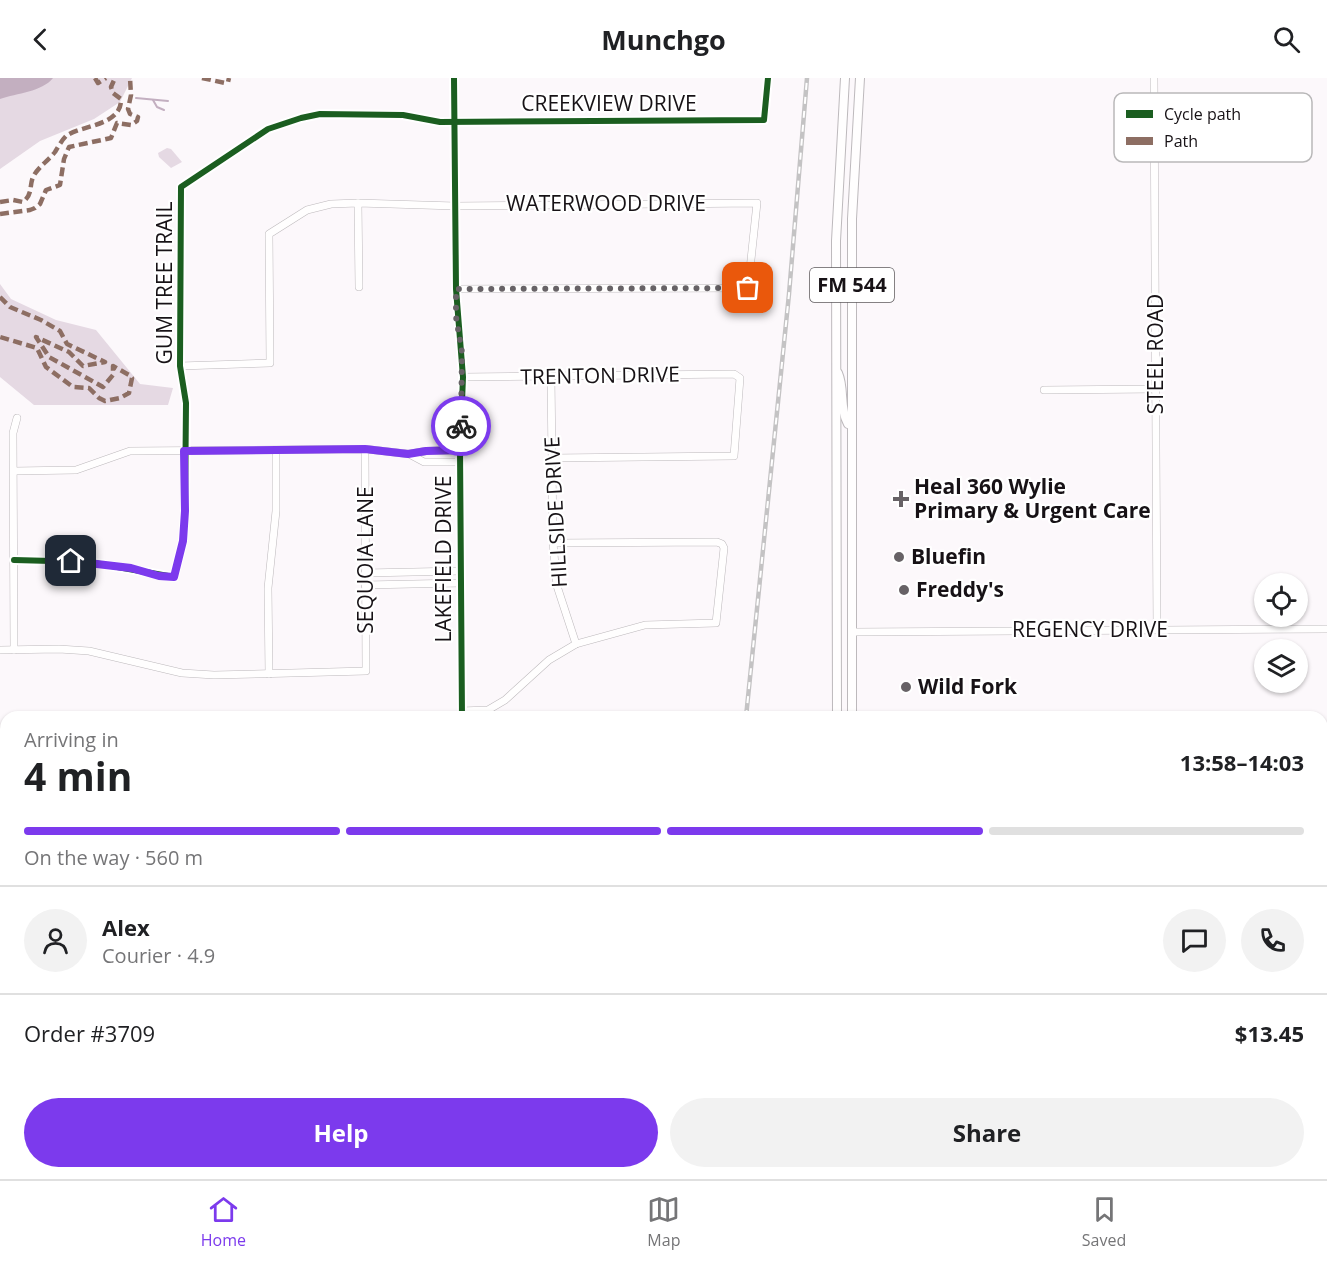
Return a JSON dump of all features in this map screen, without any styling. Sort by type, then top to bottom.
[{"type":"main road","name":"FM 544","points":[[837,711],[836,241],[845,78]]},
{"type":"main road","points":[[850,78],[851,101],[854,105],[858,105]]},
{"type":"main road","name":"FM 544","points":[[852,711],[853,193],[860,78]]},
{"type":"main road","points":[[836,370],[842,383],[843,412],[848,424],[852,425]]},
{"type":"main road","points":[[836,546],[853,546]]},
{"type":"street","name":"LAKEFIELD DRIVE","points":[[454,78],[456,289],[463,377],[460,450],[461,711]]},
{"type":"street","name":"CREEKVIEW DRIVE","points":[[181,187],[268,129],[320,114],[403,115],[440,122],[764,120],[768,78]]},
{"type":"street","name":"STEEL ROAD","points":[[1154,78],[1154,93]]},
{"type":"street","name":"STEEL ROAD","points":[[1155,162],[1157,630]]},
{"type":"street","name":"GUM TREE TRAIL","points":[[14,560],[88,562],[174,577],[183,541],[185,511],[186,403],[180,366],[181,187]]},
{"type":"street","points":[[358,203],[359,287]]},
{"type":"street","name":"WATERWOOD DRIVE","points":[[180,366],[270,363],[269,234],[307,210],[331,204],[358,203],[455,206],[757,203],[748,288],[456,289]]},
{"type":"street","name":"TRENTON DRIVE","points":[[463,377],[734,374],[740,378],[734,456],[552,458]]},
{"type":"street","name":"HILLSIDE DRIVE","points":[[551,377],[553,543],[557,586],[576,644]]},
{"type":"street","points":[[1044,390],[1156,389]]},
{"type":"street","points":[[14,650],[13,433],[17,418]]},
{"type":"street","points":[[14,471],[76,470],[130,451],[365,449],[408,454],[460,450]]},
{"type":"street","name":"SEQUOIA LANE","points":[[269,674],[366,671],[365,449]]},
{"type":"street","points":[[0,650],[89,651],[182,673],[269,674],[268,588],[276,511],[276,451]]},
{"type":"street","points":[[408,454],[423,462],[461,462]]},
{"type":"street","points":[[481,711],[488,710],[505,700],[549,660],[576,644],[645,625],[716,623],[724,548],[722,544],[717,542],[553,543]]},
{"type":"street","points":[[365,573],[461,571]]},
{"type":"street","points":[[365,585],[461,583]]},
{"type":"street","name":"REGENCY DRIVE","points":[[853,632],[1327,629]]},
{"type":"shaded area","points":[[0,78],[132,78],[120,102],[94,119],[40,141],[0,169]]},
{"type":"shaded area","points":[[0,78],[53,78],[36,89],[0,99]]},
{"type":"shaded area","points":[[167,148],[171,149],[182,162],[171,168],[159,157],[158,153]]},
{"type":"shaded area","points":[[0,284],[11,299],[56,320],[96,330],[140,384],[173,388],[168,405],[34,405],[0,377]]},
{"type":"waterway","points":[[136,98],[168,101]]},
{"type":"waterway","points":[[153,100],[157,107],[164,110]]},
{"type":"railway","points":[[747,711],[789,294],[807,78]]},
{"type":"marked path","points":[[95,78],[98,83],[106,78]]},
{"type":"marked path","points":[[0,202],[13,200],[23,202],[30,193],[35,173],[55,152],[66,136],[100,124],[115,115],[120,108],[121,99],[113,93],[111,87],[115,78]]},
{"type":"marked path","points":[[0,214],[35,208],[40,204],[46,190],[60,185],[64,159],[69,147],[111,138],[117,123],[131,125],[137,121],[138,117],[130,114],[128,109],[131,95],[130,78]]},
{"type":"marked path","points":[[202,78],[225,83],[229,78]]},
{"type":"marked path","points":[[0,297],[10,307],[60,331],[67,344],[105,362],[83,366],[69,352],[36,337],[49,357],[103,387],[113,375],[113,366],[132,378],[129,393],[120,398],[105,401],[89,388],[73,387],[46,367],[37,348],[0,337]]},
{"type":"cycle path","points":[[454,78],[456,289],[463,377],[460,450],[462,711]]},
{"type":"cycle path","points":[[14,560],[89,562],[174,577],[183,541],[185,511],[186,403],[180,366],[181,187],[268,129],[320,114],[403,115],[440,122],[764,120],[768,78]]},
{"type":"way so far","points":[[461,426],[463,377],[462,352],[456,317],[456,289],[748,288]]},
{"type":"place","name":"Heal 360 Wylie Primary & Urgent Care","points":[[901,499]]},
{"type":"place","name":"Bluefin","points":[[899,557]]},
{"type":"place","name":"Freddy's","points":[[904,590]]},
{"type":"place","name":"Wild Fork","points":[[906,687]]},
{"type":"route","points":[[71,561],[131,568],[159,576],[174,577],[183,541],[184,451],[365,449],[408,454],[460,450],[461,426]]}]
